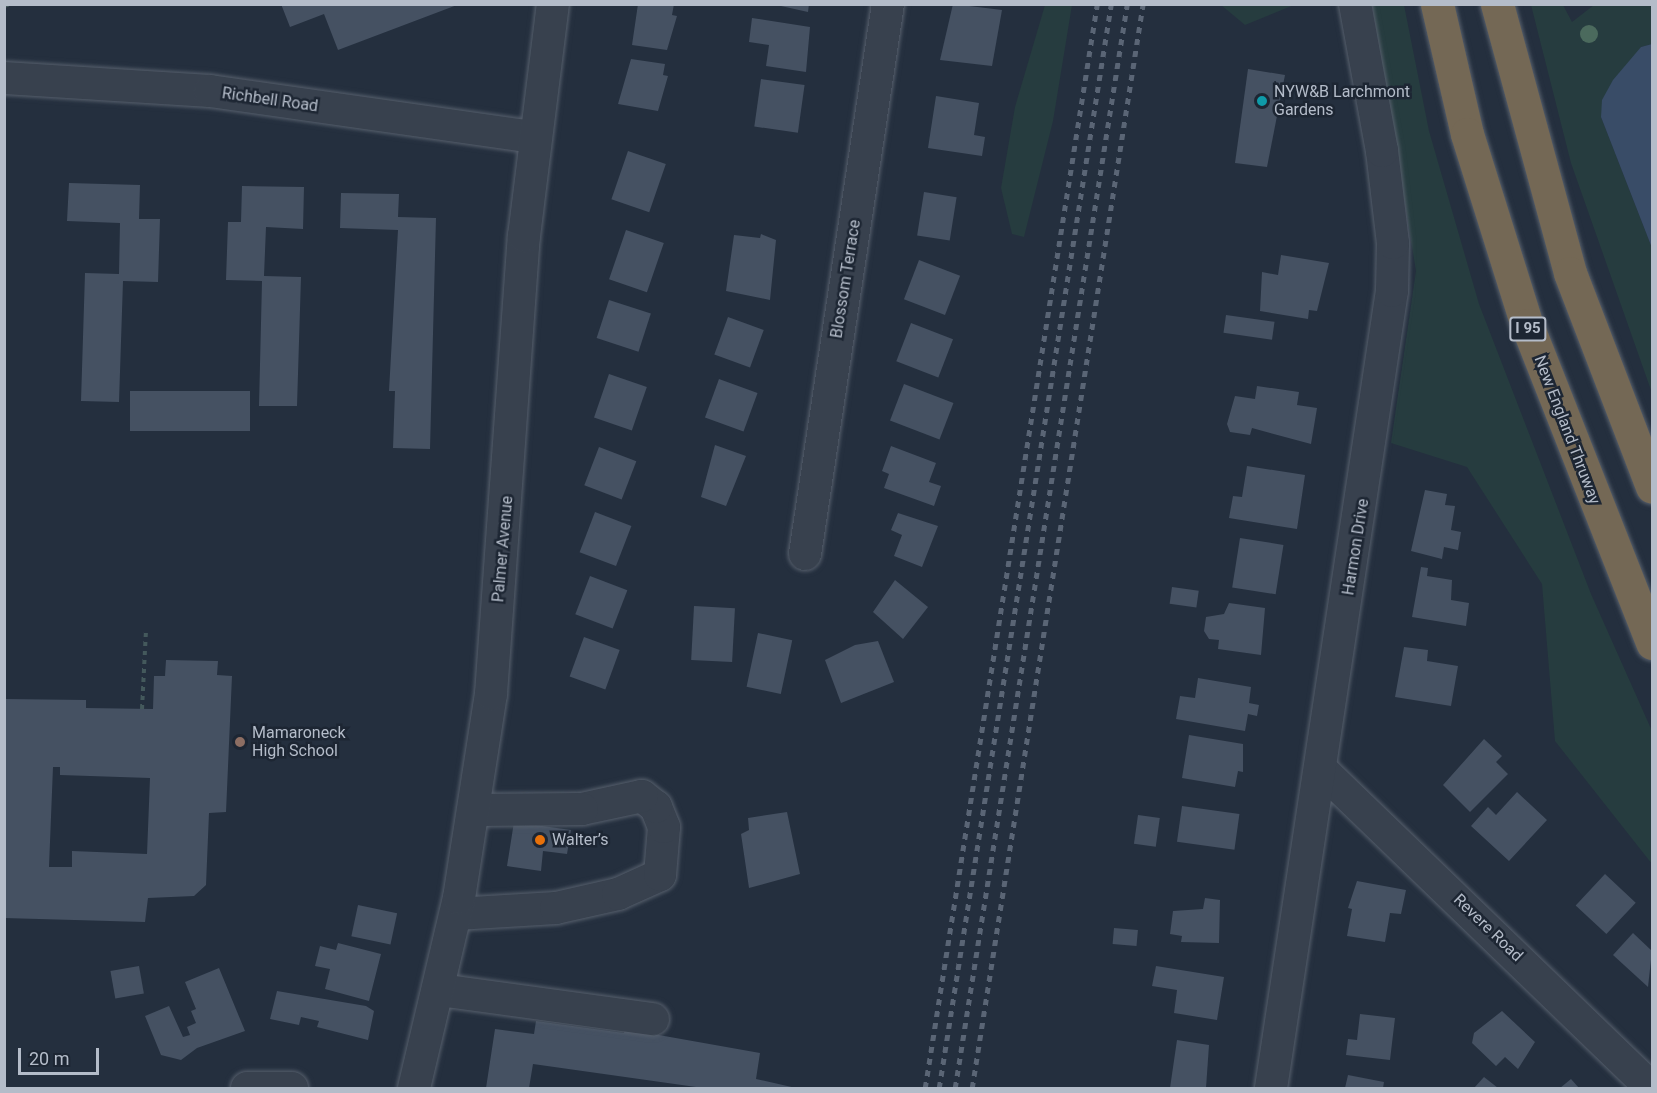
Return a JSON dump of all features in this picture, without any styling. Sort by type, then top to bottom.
[{"type":"highway","name":"New England Thruway","points":[[1437,4],[1467,134],[1527,325],[1653,643]]},
{"type":"highway","points":[[1497,4],[1570,273],[1653,487]]},
{"type":"street","name":"Palmer Avenue","points":[[414,1089],[440,990],[476,810],[492,682],[535,137],[553,4]]},
{"type":"street","name":"Blossom Terrace","points":[[805,554],[888,4]]},
{"type":"street","name":"Harmon Drive","points":[[1271,1089],[1322,770],[1392,291],[1393,243],[1383,163],[1355,4]]},
{"type":"street","name":"Richbell Road","points":[[4,78],[210,92],[535,137]]},
{"type":"street","name":"Revere Road","points":[[1322,770],[1651,1089]]},
{"type":"street","points":[[456,914],[556,908],[618,894],[660,875],[664,826],[656,807],[642,796],[582,809],[476,810]]},
{"type":"street","points":[[440,990],[653,1019]]},
{"type":"street","points":[[247,1089],[292,1089]]},
{"type":"path","points":[[4,6],[10,4]]},
{"type":"path","points":[[142,709],[146,629]]},
{"type":"green space","points":[[1221,4],[1294,5],[1245,25]]},
{"type":"green space","points":[[1045,5],[1072,5],[1053,121],[1024,237],[1012,234],[1001,188],[1015,107]]},
{"type":"green space","points":[[1372,5],[1404,5],[1429,131],[1479,304],[1591,594],[1652,731],[1652,864],[1555,741],[1542,584],[1467,467],[1391,443],[1416,271]]},
{"type":"green space","points":[[1531,5],[1563,5],[1572,22],[1594,5],[1652,5],[1652,44],[1641,47],[1601,117],[1652,248],[1652,393],[1571,163]]},
{"type":"water","points":[[1652,44],[1652,248],[1601,117],[1602,100],[1613,80],[1641,47]]},
{"type":"building","points":[[281,4],[457,5],[338,50],[324,14],[290,27]]},
{"type":"building","points":[[638,4],[674,4],[672,15],[677,16],[667,50],[632,45]]},
{"type":"building","points":[[772,4],[809,4],[808,12]]},
{"type":"building","points":[[953,4],[1002,10],[992,66],[940,60]]},
{"type":"building","points":[[752,18],[810,27],[806,72],[766,66],[769,45],[749,42]]},
{"type":"building","points":[[631,59],[665,64],[663,75],[668,76],[658,111],[618,104]]},
{"type":"building","name":"NYW&B Larchmont Gardens","points":[[1248,69],[1285,75],[1267,167],[1235,163]]},
{"type":"building","points":[[761,79],[805,85],[798,133],[754,127]]},
{"type":"building","points":[[936,96],[979,103],[974,135],[985,137],[982,156],[928,148]]},
{"type":"building","points":[[628,151],[666,164],[649,212],[611,199]]},
{"type":"building","points":[[69,183],[140,185],[139,219],[160,219],[158,282],[123,281],[119,402],[81,401],[85,273],[119,274],[120,223],[67,221]]},
{"type":"building","points":[[242,186],[304,187],[303,229],[266,227],[264,276],[301,277],[297,406],[259,406],[262,281],[226,280],[228,222],[241,222]]},
{"type":"building","points":[[924,192],[957,197],[950,241],[917,235]]},
{"type":"building","points":[[341,193],[399,194],[398,217],[436,218],[430,449],[393,448],[395,391],[389,391],[398,230],[340,228]]},
{"type":"building","points":[[626,230],[664,243],[647,292],[609,279]]},
{"type":"building","points":[[761,234],[776,240],[770,300],[726,291],[734,235],[760,238]]},
{"type":"building","points":[[1281,255],[1329,263],[1317,311],[1309,310],[1308,319],[1260,311],[1262,272],[1278,275]]},
{"type":"building","points":[[919,260],[960,276],[945,315],[904,299]]},
{"type":"building","points":[[609,300],[651,314],[638,352],[597,338]]},
{"type":"building","points":[[1226,315],[1275,322],[1272,340],[1223,333]]},
{"type":"building","points":[[728,317],[764,330],[750,368],[714,355]]},
{"type":"building","points":[[911,323],[953,339],[938,377],[896,361]]},
{"type":"building","points":[[609,374],[647,387],[632,431],[594,417]]},
{"type":"building","points":[[719,379],[758,393],[744,432],[705,418]]},
{"type":"building","points":[[904,384],[953,403],[940,439],[890,420]]},
{"type":"building","points":[[1257,386],[1299,392],[1297,405],[1317,408],[1311,444],[1252,428],[1250,435],[1230,432],[1227,424],[1235,396],[1255,399]]},
{"type":"building","points":[[130,391],[250,391],[250,431],[130,431]]},
{"type":"building","points":[[715,445],[746,456],[726,506],[701,497]]},
{"type":"building","points":[[891,446],[936,463],[929,482],[941,486],[934,506],[884,488],[889,474],[882,471]]},
{"type":"building","points":[[599,447],[636,461],[622,500],[584,485]]},
{"type":"building","points":[[1247,466],[1305,475],[1297,529],[1229,518],[1233,496],[1242,497]]},
{"type":"building","points":[[1425,490],[1447,494],[1445,505],[1455,506],[1451,530],[1461,532],[1458,550],[1444,547],[1442,559],[1411,551]]},
{"type":"building","points":[[595,512],[631,526],[616,566],[580,552]]},
{"type":"building","points":[[898,513],[938,526],[922,567],[894,556],[902,535],[891,530]]},
{"type":"building","points":[[1240,538],[1283,545],[1276,594],[1232,587]]},
{"type":"building","points":[[1421,567],[1428,568],[1427,576],[1452,580],[1451,600],[1469,603],[1466,626],[1412,617]]},
{"type":"building","points":[[590,576],[627,590],[613,629],[575,614]]},
{"type":"building","points":[[895,580],[928,607],[903,639],[873,612]]},
{"type":"building","points":[[1172,587],[1199,591],[1196,608],[1170,604]]},
{"type":"building","points":[[1229,603],[1265,608],[1261,655],[1218,649],[1219,640],[1209,639],[1204,631],[1206,617],[1224,614]]},
{"type":"building","points":[[694,606],[735,608],[732,662],[691,660]]},
{"type":"building","points":[[758,633],[792,640],[781,694],[747,687]]},
{"type":"building","points":[[584,637],[620,650],[605,689],[570,676]]},
{"type":"building","points":[[878,641],[894,682],[841,703],[825,660],[855,645]]},
{"type":"building","points":[[1404,647],[1428,650],[1427,661],[1458,666],[1451,706],[1395,697]]},
{"type":"building","points":[[166,660],[218,661],[217,675],[232,676],[226,812],[209,813],[206,885],[194,896],[148,898],[145,922],[4,918],[4,699],[86,700],[86,708],[153,709],[154,676],[165,676]],"holes":[[[53,767],[60,767],[60,775],[150,778],[147,854],[72,851],[72,867],[49,867]]]},
{"type":"building","points":[[1198,678],[1251,687],[1249,703],[1259,705],[1257,716],[1248,714],[1245,731],[1176,719],[1180,696],[1195,698]]},
{"type":"building","points":[[1189,735],[1243,744],[1243,772],[1238,771],[1235,787],[1182,778]]},
{"type":"building","points":[[1484,739],[1502,756],[1496,762],[1508,774],[1470,812],[1443,785]]},
{"type":"building","points":[[1517,792],[1547,820],[1509,861],[1471,826],[1488,807],[1496,815]]},
{"type":"building","points":[[1182,806],[1239,814],[1234,850],[1177,842]]},
{"type":"building","points":[[787,812],[800,874],[749,888],[741,834],[749,830],[748,818]]},
{"type":"building","points":[[1138,815],[1160,818],[1156,847],[1134,844]]},
{"type":"building","name":"Walter’s","points":[[514,822],[571,830],[567,854],[543,851],[541,871],[507,866]]},
{"type":"building","points":[[1605,874],[1636,903],[1606,934],[1576,905]]},
{"type":"building","points":[[1357,881],[1406,890],[1401,914],[1390,913],[1385,942],[1347,936],[1352,909],[1348,908]]},
{"type":"building","points":[[1205,898],[1220,900],[1219,943],[1181,942],[1182,936],[1170,934],[1173,911],[1203,909]]},
{"type":"building","points":[[358,905],[397,913],[390,945],[351,936]]},
{"type":"building","points":[[1114,928],[1138,930],[1137,946],[1113,944]]},
{"type":"building","points":[[1633,933],[1652,951],[1648,987],[1613,955]]},
{"type":"building","points":[[338,943],[381,954],[369,1001],[325,989],[330,969],[315,966],[320,946],[336,950]]},
{"type":"building","points":[[139,966],[144,994],[115,999],[110,971]]},
{"type":"building","points":[[1156,966],[1224,977],[1217,1020],[1174,1013],[1177,990],[1152,986]]},
{"type":"building","points":[[219,968],[245,1031],[197,1048],[181,1060],[161,1055],[145,1016],[169,1006],[183,1037],[190,1035],[187,1027],[196,1023],[191,1011],[196,1009],[185,982]]},
{"type":"building","points":[[277,991],[366,1006],[374,1011],[368,1040],[317,1027],[319,1021],[301,1017],[299,1025],[270,1019]]},
{"type":"building","points":[[1502,1011],[1535,1042],[1518,1069],[1505,1057],[1496,1066],[1472,1043],[1474,1033]]},
{"type":"building","points":[[1360,1014],[1395,1018],[1390,1060],[1346,1055],[1348,1039],[1357,1040]]},
{"type":"building","points":[[536,1021],[624,1033],[625,1029],[760,1053],[756,1079],[796,1088],[703,1088],[533,1064],[529,1088],[486,1088],[495,1029],[534,1034]]},
{"type":"building","points":[[1177,1040],[1209,1045],[1206,1088],[1170,1088]]},
{"type":"building","points":[[1348,1075],[1384,1082],[1383,1088],[1345,1088]]},
{"type":"building","points":[[1484,1077],[1498,1088],[1474,1088]]},
{"type":"building","points":[[1571,1079],[1579,1088],[1560,1088]]},
{"type":"railway","points":[[925,1088],[1097,4]]},
{"type":"railway","points":[[939,1088],[1111,4]]},
{"type":"railway","points":[[955,1088],[1127,4]]},
{"type":"railway","points":[[972,1088],[1143,4]]},
{"type":"place","name":"NYW&B Larchmont Gardens","points":[[1262,101]]},
{"type":"place","name":"Mamaroneck High School","points":[[240,742]]},
{"type":"place","name":"Walter’s","points":[[540,840]]}]
